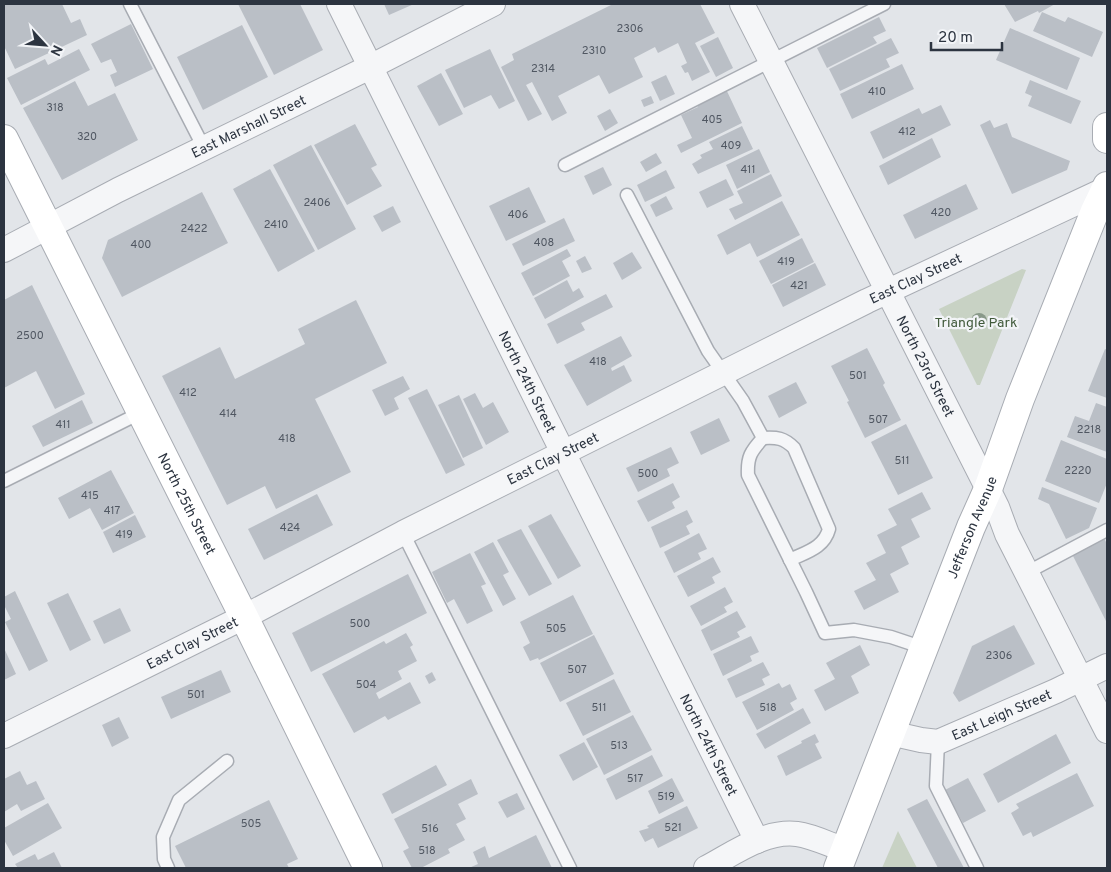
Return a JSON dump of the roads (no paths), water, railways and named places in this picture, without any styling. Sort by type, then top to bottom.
[{"type":"main road","points":[[1107,127],[1107,140]]},
{"type":"main road","name":"North 25th Street","points":[[4,139],[368,868]]},
{"type":"main road","name":"Jefferson Avenue","points":[[842,859],[971,527],[988,489],[1024,390],[1106,187]]},
{"type":"street","name":"North 24th Street","points":[[338,4],[757,841]]},
{"type":"street","name":"East Marshall Street","points":[[4,250],[493,4]]},
{"type":"street","name":"North 23rd Street","points":[[742,4],[988,489],[1026,573],[1107,731]]},
{"type":"street","name":"East Clay Street","points":[[4,736],[244,617],[403,533],[724,372],[1106,187]]},
{"type":"street","name":"East Leigh Street","points":[[890,733],[938,742],[1082,679],[1107,666]]},
{"type":"street","points":[[706,868],[757,841],[772,836],[796,834],[842,859]]},
{"type":"lane","points":[[130,4],[204,148]]},
{"type":"lane","points":[[565,165],[884,4]]},
{"type":"lane","points":[[627,195],[708,351],[743,401],[764,438]]},
{"type":"lane","points":[[4,481],[140,413]]},
{"type":"lane","points":[[790,560],[820,546],[827,538],[829,529],[794,448],[786,440],[778,437],[764,438],[753,449],[748,461],[748,475],[825,633],[854,630],[891,637],[924,648]]},
{"type":"lane","points":[[1026,573],[1107,530]]},
{"type":"lane","points":[[403,533],[570,868]]},
{"type":"lane","points":[[938,742],[936,786],[977,868]]},
{"type":"lane","points":[[168,868],[164,859],[163,837],[179,800],[227,761]]},
{"type":"park label","name":"Triangle Park","points":[[976,322]]}]
